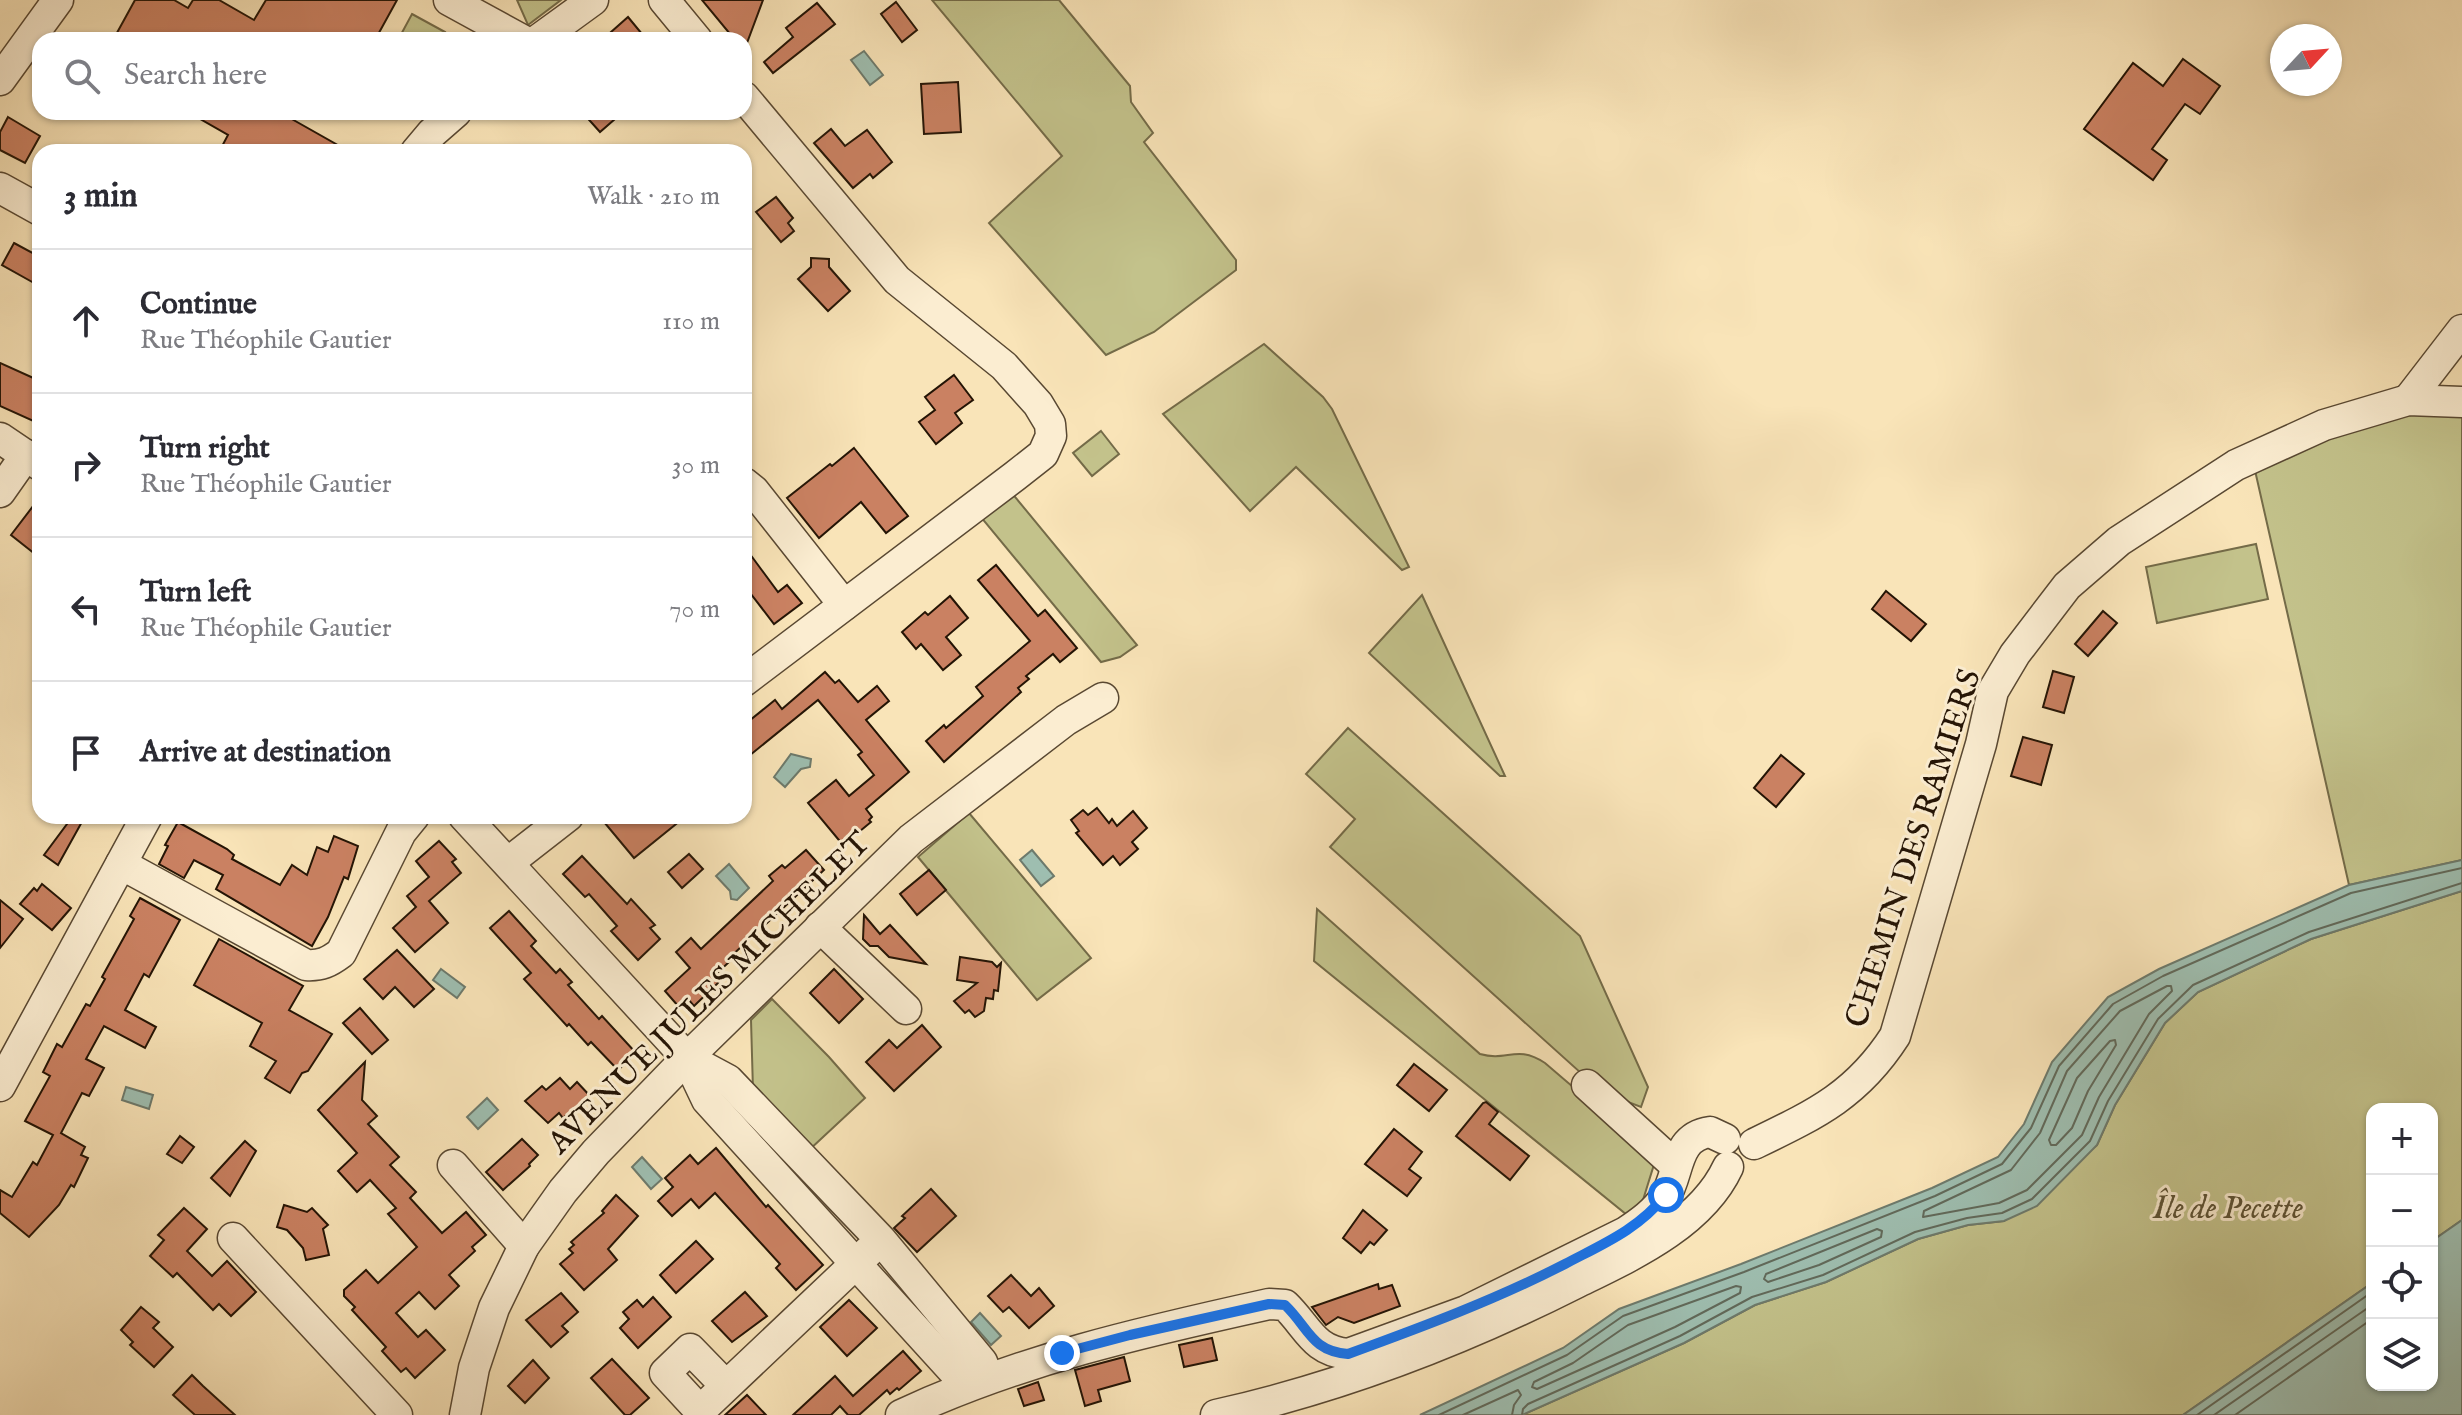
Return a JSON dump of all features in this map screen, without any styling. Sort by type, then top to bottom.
[{"type":"street","points":[[35,32],[58,0]]},
{"type":"street","points":[[449,0],[507,32]]},
{"type":"street","points":[[549,32],[593,0]]},
{"type":"street","points":[[664,0],[690,32]]},
{"type":"street","points":[[0,80],[32,36]]},
{"type":"street","points":[[752,107],[897,280],[1004,366],[1038,404],[1050,424],[1051,436],[1043,454],[752,675]]},
{"type":"street","points":[[423,144],[447,120]]},
{"type":"street","points":[[0,188],[32,206]]},
{"type":"street","points":[[2408,400],[2462,330]]},
{"type":"street","name":"CHEMIN DES RAMIERS","points":[[1736,1150],[1821,1111],[1851,1089],[1877,1064],[1895,1036],[1981,744],[1993,691],[2015,654],[2067,586],[2119,541],[2236,465],[2324,425],[2408,400],[2462,402]]},
{"type":"street","points":[[0,438],[32,459]]},
{"type":"street","points":[[0,492],[32,461]]},
{"type":"street","points":[[752,489],[844,605]]},
{"type":"street","name":"AVENUE JULES MICHELET","points":[[465,1415],[474,1368],[494,1308],[524,1246],[563,1191],[596,1152],[687,1058],[911,839],[1066,720],[1103,698]]},
{"type":"street","points":[[0,1086],[143,824]]},
{"type":"street","points":[[121,864],[306,965],[318,966],[341,953],[408,824]]},
{"type":"street","points":[[472,824],[687,1058],[707,1100],[789,1191],[957,1375],[975,1382]]},
{"type":"street","points":[[509,862],[558,824]]},
{"type":"street","points":[[820,927],[906,1009]]},
{"type":"street","points":[[687,1058],[728,1080],[881,1240],[982,1362],[975,1382]]},
{"type":"street","points":[[1587,1085],[1646,1142],[1675,1165]]},
{"type":"street","points":[[901,1415],[975,1382],[1117,1338],[1269,1304],[1285,1305],[1318,1345],[1331,1352],[1348,1354],[1466,1311],[1626,1232],[1648,1216],[1666,1195],[1675,1165],[1684,1147],[1693,1138],[1710,1132],[1736,1150],[1708,1200],[1669,1231],[1612,1265],[1504,1319],[1391,1365],[1284,1400],[1216,1415]]},
{"type":"street","points":[[453,1165],[524,1246]]},
{"type":"street","points":[[789,1191],[811,1168]]},
{"type":"street","points":[[233,1238],[397,1415]]},
{"type":"street","points":[[726,1386],[881,1240]]},
{"type":"green space","points":[[517,0],[561,0],[528,25]]},
{"type":"green space","points":[[932,0],[1059,0],[1130,86],[1131,102],[1153,133],[1144,142],[1236,260],[1236,270],[1154,332],[1106,355],[989,223],[1062,156]]},
{"type":"green space","points":[[412,14],[445,32],[402,32]]},
{"type":"green space","points":[[1264,344],[1323,397],[1332,409],[1409,567],[1402,570],[1296,467],[1250,511],[1163,414]]},
{"type":"green space","points":[[2462,410],[2462,860],[2349,885],[2254,466],[2330,435],[2411,412]]},
{"type":"green space","points":[[1101,431],[1119,454],[1092,476],[1073,453]]},
{"type":"green space","points":[[1011,492],[1137,645],[1120,657],[1101,662],[980,516]]},
{"type":"green space","points":[[2256,544],[2268,599],[2157,623],[2146,567]]},
{"type":"green space","points":[[1422,595],[1505,776],[1500,776],[1369,653]]},
{"type":"green space","points":[[1348,728],[1580,936],[1648,1087],[1641,1107],[1602,1092],[1330,847],[1355,819],[1306,774]]},
{"type":"green space","points":[[969,813],[1091,958],[1037,1000],[918,857]]},
{"type":"green space","name":"Île de Pecette","points":[[2462,891],[2462,1220],[2438,1237],[2438,1103],[2366,1103],[2366,1287],[2183,1415],[1522,1415],[1684,1343],[1755,1305],[1826,1282],[1918,1239],[1968,1225],[2004,1221],[2097,1145],[2115,1105],[2165,1023],[2198,992],[2311,939]]},
{"type":"green space","points":[[1317,909],[1480,1054],[1535,1057],[1656,1158],[1638,1216],[1632,1219],[1314,961]]},
{"type":"green space","points":[[772,999],[865,1098],[808,1151],[753,1090],[751,1020]]},
{"type":"water","points":[[864,51],[883,75],[870,85],[851,60]]},
{"type":"water","points":[[791,754],[811,759],[810,767],[801,769],[785,787],[774,777]]},
{"type":"water","points":[[1032,850],[1054,876],[1041,886],[1020,860]]},
{"type":"water","points":[[2462,860],[2462,891],[2311,939],[2198,992],[2165,1023],[2115,1105],[2097,1145],[2037,1206],[2004,1221],[1968,1225],[1918,1239],[1826,1282],[1755,1305],[1684,1343],[1522,1415],[1420,1415],[1563,1348],[1619,1309],[1932,1188],[1998,1157],[2024,1124],[2052,1062],[2108,997],[2159,969],[2349,885]]},
{"type":"water","points":[[729,864],[749,888],[737,900],[731,899],[730,891],[716,876]]},
{"type":"water","points":[[441,969],[465,987],[457,998],[433,980]]},
{"type":"water","points":[[126,1087],[153,1095],[149,1109],[122,1100]]},
{"type":"water","points":[[487,1098],[498,1110],[478,1129],[467,1117]]},
{"type":"water","points":[[642,1157],[662,1179],[651,1189],[632,1167]]},
{"type":"water","points":[[2462,1220],[2462,1415],[2183,1415],[2366,1287],[2366,1391],[2438,1391],[2438,1237]]},
{"type":"water","points":[[980,1313],[1001,1336],[991,1345],[971,1322]]},
{"type":"building","points":[[135,0],[174,0],[188,8],[193,0],[219,0],[254,20],[266,0],[397,0],[379,32],[117,32]]},
{"type":"building","points":[[702,0],[763,0],[751,32],[728,32]]},
{"type":"building","points":[[896,2],[917,30],[902,42],[881,14]]},
{"type":"building","points":[[817,3],[835,24],[773,73],[764,62],[793,37],[786,28]]},
{"type":"building","points":[[628,17],[640,32],[611,32]]},
{"type":"building","points":[[2183,59],[2220,86],[2200,114],[2185,104],[2152,149],[2167,160],[2153,180],[2084,129],[2133,63],[2163,86]]},
{"type":"building","points":[[958,82],[961,132],[924,134],[921,84]]},
{"type":"building","points":[[8,117],[40,136],[36,144],[32,144],[25,163],[0,150],[0,132]]},
{"type":"building","points":[[202,120],[294,120],[336,144],[223,144],[228,135]]},
{"type":"building","points":[[589,120],[614,120],[600,132]]},
{"type":"building","points":[[831,129],[845,146],[867,130],[892,162],[873,178],[870,174],[853,188],[814,143]]},
{"type":"building","points":[[776,197],[793,218],[788,223],[794,231],[781,242],[756,212]]},
{"type":"building","points":[[14,243],[32,253],[32,282],[2,265]]},
{"type":"building","points":[[811,258],[829,259],[829,267],[850,291],[828,311],[798,279],[811,267]]},
{"type":"building","points":[[0,363],[32,377],[32,420],[0,406]]},
{"type":"building","points":[[954,375],[973,400],[955,413],[962,423],[936,444],[919,422],[935,410],[925,397]]},
{"type":"building","points":[[854,448],[908,516],[886,533],[861,502],[819,538],[787,498]]},
{"type":"building","points":[[32,507],[32,552],[11,535]]},
{"type":"building","points":[[752,557],[778,592],[787,585],[802,603],[774,624],[752,595]]},
{"type":"building","points":[[996,565],[1038,616],[1045,610],[1077,648],[1060,662],[1053,654],[1026,676],[1029,679],[1018,688],[1021,692],[944,762],[926,741],[983,696],[976,687],[1030,641],[978,580]]},
{"type":"building","points":[[1886,591],[1926,624],[1911,641],[1872,609]]},
{"type":"building","points":[[950,596],[968,618],[946,637],[961,655],[943,670],[921,644],[916,649],[902,632]]},
{"type":"building","points":[[2103,611],[2117,623],[2088,656],[2075,644]]},
{"type":"building","points":[[2053,671],[2074,677],[2064,713],[2043,707]]},
{"type":"building","points":[[825,672],[835,683],[839,680],[858,702],[877,686],[889,701],[866,720],[909,772],[866,809],[872,817],[871,822],[843,845],[808,803],[836,780],[849,796],[874,775],[858,755],[862,752],[818,700],[752,754],[752,719],[775,700],[782,709]]},
{"type":"building","points":[[2023,737],[2052,745],[2041,785],[2011,776]]},
{"type":"building","points":[[1781,755],[1804,774],[1776,807],[1754,788]]},
{"type":"building","points":[[1097,808],[1109,823],[1112,819],[1117,826],[1133,811],[1147,828],[1132,842],[1138,849],[1120,865],[1113,856],[1103,865],[1076,833],[1079,831],[1071,820],[1083,810],[1088,815]]},
{"type":"building","points":[[67,824],[81,824],[58,865],[44,855]]},
{"type":"building","points":[[177,824],[182,824],[227,849],[234,855],[232,859],[280,885],[292,865],[307,875],[317,847],[328,852],[334,836],[358,846],[348,879],[344,877],[312,946],[216,889],[223,875],[194,860],[184,878],[159,864],[168,846],[165,845]]},
{"type":"building","points":[[606,824],[676,824],[634,858]]},
{"type":"building","points":[[439,841],[456,859],[452,862],[461,873],[429,901],[448,923],[415,952],[393,928],[416,907],[407,896],[429,877],[416,861]]},
{"type":"building","points":[[806,850],[824,870],[727,960],[729,962],[714,976],[719,982],[694,1006],[688,999],[679,1007],[665,991],[690,968],[676,952],[691,938],[701,949],[773,881],[769,876],[782,865],[785,868]]},
{"type":"building","points":[[689,854],[703,869],[682,888],[668,872]]},
{"type":"building","points":[[582,856],[627,904],[631,899],[655,925],[650,928],[660,939],[638,960],[611,931],[617,926],[589,894],[585,897],[563,874]]},
{"type":"building","points":[[929,870],[946,890],[917,915],[900,894]]},
{"type":"building","points":[[42,884],[71,908],[52,930],[20,904],[34,888],[37,891]]},
{"type":"building","points":[[140,898],[180,920],[149,977],[144,974],[125,1010],[156,1027],[145,1048],[104,1026],[86,1059],[104,1068],[89,1096],[82,1093],[61,1133],[85,1147],[81,1155],[88,1158],[74,1187],[71,1185],[59,1205],[29,1237],[0,1213],[0,1190],[12,1197],[33,1162],[37,1165],[53,1135],[25,1121],[50,1076],[43,1072],[57,1044],[62,1047],[86,1004],[90,1006],[134,919],[130,916]]},
{"type":"building","points":[[0,900],[23,919],[0,948]]},
{"type":"building","points":[[509,911],[536,941],[531,946],[556,973],[560,969],[572,982],[568,985],[636,1053],[618,1070],[591,1042],[588,1045],[569,1024],[567,1026],[524,979],[531,973],[490,928]]},
{"type":"building","points":[[864,915],[880,934],[890,925],[926,964],[889,957],[878,946],[870,946],[863,939]]},
{"type":"building","points":[[219,939],[303,986],[289,1010],[332,1034],[290,1093],[265,1078],[276,1061],[250,1046],[262,1023],[194,985]]},
{"type":"building","points":[[397,950],[434,989],[414,1007],[395,987],[383,999],[364,979]]},
{"type":"building","points":[[960,957],[992,962],[997,967],[1001,963],[998,991],[994,990],[993,999],[986,998],[984,1011],[975,1017],[969,1010],[965,1013],[954,1001],[977,983],[957,980]]},
{"type":"building","points":[[834,969],[863,999],[839,1023],[810,993]]},
{"type":"building","points":[[360,1008],[388,1040],[372,1054],[343,1023]]},
{"type":"building","points":[[922,1025],[941,1047],[894,1091],[866,1062],[889,1040],[897,1048]]},
{"type":"building","points":[[365,1062],[362,1100],[377,1116],[368,1124],[399,1157],[390,1165],[416,1192],[410,1198],[442,1233],[466,1212],[486,1235],[472,1247],[475,1251],[449,1275],[459,1286],[435,1309],[419,1292],[396,1313],[418,1337],[426,1330],[445,1350],[415,1378],[406,1368],[401,1372],[382,1351],[386,1347],[352,1310],[355,1307],[344,1296],[344,1290],[366,1270],[378,1283],[417,1247],[388,1214],[396,1208],[370,1180],[357,1192],[338,1171],[357,1153],[318,1110]]},
{"type":"building","points":[[1414,1064],[1447,1090],[1429,1111],[1397,1085]]},
{"type":"building","points":[[560,1078],[570,1089],[577,1082],[590,1096],[563,1118],[559,1113],[548,1123],[525,1101],[542,1086],[546,1090]]},
{"type":"building","points":[[1486,1102],[1498,1112],[1489,1124],[1529,1156],[1510,1180],[1456,1136]]},
{"type":"building","points":[[1394,1129],[1422,1152],[1409,1169],[1421,1178],[1407,1196],[1365,1164]]},
{"type":"building","points":[[180,1136],[194,1147],[182,1163],[167,1154]]},
{"type":"building","points":[[522,1139],[538,1155],[503,1190],[486,1172]]},
{"type":"building","points":[[245,1141],[256,1151],[230,1196],[211,1178]]},
{"type":"building","points":[[716,1148],[766,1207],[768,1205],[823,1265],[796,1290],[776,1268],[780,1264],[715,1193],[699,1208],[691,1199],[672,1216],[658,1201],[673,1187],[665,1178],[690,1155],[698,1164]]},
{"type":"building","points":[[931,1189],[956,1216],[917,1252],[894,1228],[905,1218],[902,1216]]},
{"type":"building","points":[[616,1195],[638,1216],[608,1249],[617,1260],[584,1290],[560,1264],[573,1253],[569,1249],[574,1245],[571,1242],[604,1213],[602,1211]]},
{"type":"building","points":[[284,1205],[307,1212],[312,1208],[328,1225],[323,1229],[329,1255],[306,1260],[303,1248],[287,1230],[277,1227]]},
{"type":"building","points":[[184,1208],[207,1229],[187,1251],[212,1276],[227,1261],[256,1292],[231,1316],[219,1304],[213,1310],[177,1273],[173,1277],[150,1256],[164,1240],[158,1235]]},
{"type":"building","points":[[1363,1210],[1387,1230],[1374,1245],[1370,1242],[1361,1253],[1343,1238]]},
{"type":"building","points":[[696,1241],[713,1259],[676,1293],[660,1275]]},
{"type":"building","points":[[1011,1275],[1031,1296],[1039,1288],[1054,1306],[1029,1328],[1009,1307],[1003,1312],[988,1296]]},
{"type":"building","points":[[1378,1284],[1379,1289],[1392,1285],[1400,1306],[1354,1323],[1338,1317],[1326,1325],[1312,1307]]},
{"type":"building","points":[[745,1292],[767,1316],[732,1342],[712,1321]]},
{"type":"building","points":[[561,1293],[578,1312],[562,1326],[568,1332],[551,1347],[526,1320]]},
{"type":"building","points":[[653,1297],[671,1317],[638,1348],[620,1328],[629,1319],[623,1312],[637,1300],[643,1307]]},
{"type":"building","points":[[849,1300],[877,1328],[847,1356],[820,1327]]},
{"type":"building","points":[[141,1307],[159,1322],[153,1328],[173,1347],[154,1367],[130,1345],[133,1342],[121,1330]]},
{"type":"building","points":[[1212,1338],[1217,1360],[1184,1367],[1179,1345]]},
{"type":"building","points":[[903,1351],[921,1371],[899,1390],[897,1388],[890,1394],[887,1390],[859,1415],[848,1415],[840,1406],[831,1415],[793,1415],[835,1376],[853,1396]]},
{"type":"building","points":[[1124,1357],[1130,1381],[1098,1390],[1101,1401],[1085,1406],[1075,1370]]},
{"type":"building","points":[[612,1359],[649,1398],[630,1415],[625,1415],[591,1378]]},
{"type":"building","points":[[533,1360],[549,1378],[525,1403],[508,1386]]},
{"type":"building","points":[[192,1375],[235,1415],[195,1415],[173,1395]]},
{"type":"building","points":[[1038,1382],[1044,1400],[1024,1406],[1018,1389]]},
{"type":"building","points":[[747,1395],[766,1415],[725,1415]]},
{"type":"route","points":[[1062,1353],[1269,1304],[1285,1305],[1318,1345],[1331,1352],[1348,1354],[1466,1311],[1531,1281],[1626,1232],[1648,1216],[1666,1195]]}]
